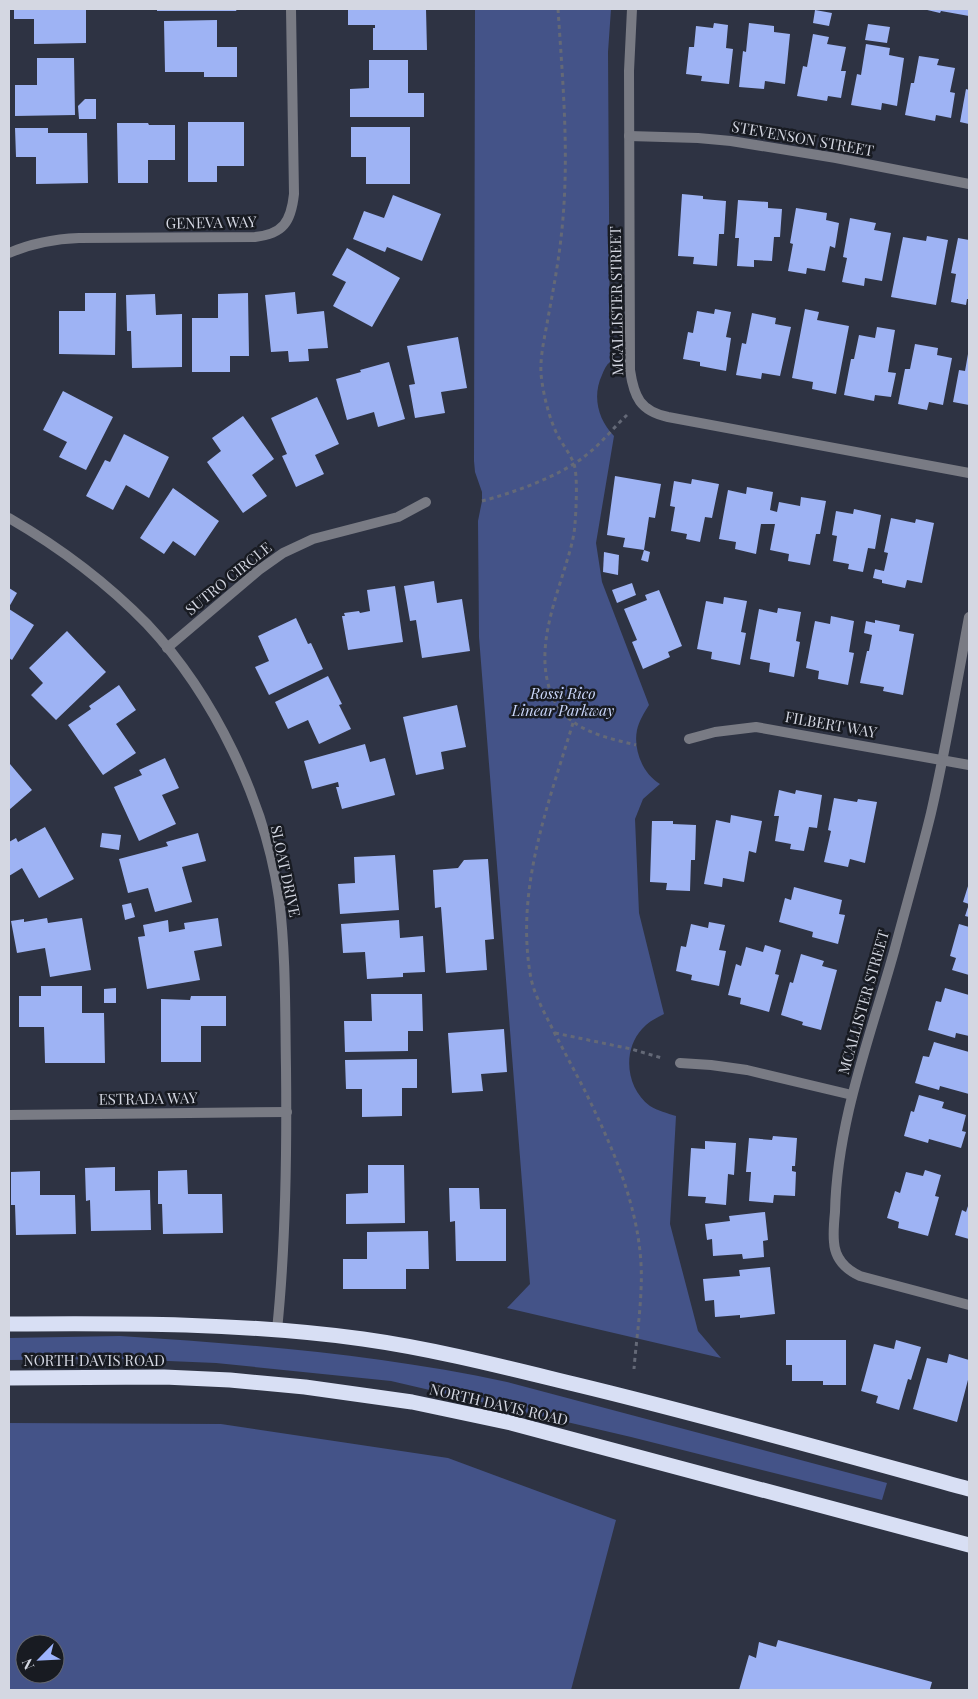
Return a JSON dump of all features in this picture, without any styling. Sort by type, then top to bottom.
[{"type":"highway","points":[[9,1324],[146,1323],[277,1330],[362,1339],[427,1350],[632,1398],[969,1489]]},
{"type":"highway","name":"NORTH DAVIS ROAD","points":[[9,1378],[164,1377],[230,1380],[305,1387],[412,1402],[511,1422],[969,1545]]},
{"type":"street","name":"GENEVA WAY","points":[[9,253],[26,246],[58,239],[254,238],[276,233],[284,226],[289,216],[294,194],[291,9]]},
{"type":"street","name":"MCALLISTER STREET","points":[[632,9],[629,72],[630,370],[635,393],[640,402]]},
{"type":"street","name":"STEVENSON STREET","points":[[629,136],[731,141],[969,184]]},
{"type":"street","points":[[640,402],[646,409],[668,417],[969,473]]},
{"type":"street","name":"SUTRO CIRCLE","points":[[167,648],[259,570],[283,553],[313,539],[398,517],[426,502]]},
{"type":"street","name":"SLOAT DRIVE","points":[[9,518],[53,545],[100,581],[147,624],[167,648],[219,725],[246,781],[265,838],[278,896],[285,973],[286,1206],[277,1330]]},
{"type":"street","name":"MCALLISTER STREET","points":[[969,616],[943,759],[930,815],[852,1095],[840,1145],[834,1242],[838,1258],[847,1268],[860,1276],[969,1305]]},
{"type":"street","name":"FILBERT WAY","points":[[689,739],[722,730],[756,727],[969,764]]},
{"type":"street","points":[[680,1064],[711,1065],[747,1070],[852,1095]]},
{"type":"street","name":"ESTRADA WAY","points":[[9,1114],[287,1112]]},
{"type":"path","points":[[558,9],[566,139],[564,198],[561,237],[542,350],[541,372],[551,419],[574,464],[575,526],[549,621],[544,656],[546,677],[552,695],[561,711],[573,723],[600,736],[636,746]]},
{"type":"path","points":[[482,501],[522,488],[574,464],[602,441],[640,402]]},
{"type":"path","points":[[573,723],[532,866],[526,908],[526,939],[530,975],[538,1001],[604,1129],[622,1172],[636,1221],[642,1289],[634,1369]]},
{"type":"path","points":[[555,1033],[631,1049],[680,1064]]},
{"type":"green space","name":"Rossi Rico Linear Parkway","points":[[475,9],[611,9],[608,52],[610,362],[605,368],[599,383],[597,399],[604,423],[614,436],[596,543],[602,582],[649,705],[640,720],[637,730],[638,753],[644,768],[660,784],[643,799],[635,819],[639,913],[664,1014],[642,1029],[631,1048],[629,1058],[632,1080],[642,1098],[653,1108],[676,1116],[670,1224],[698,1331],[721,1358],[507,1308],[530,1284],[479,637],[478,521],[482,492],[475,472],[474,461]]},
{"type":"green space","points":[[120,1336],[315,1352],[412,1365],[507,1382],[887,1483],[882,1500],[631,1437],[391,1381],[216,1363],[121,1359],[9,1360],[9,1338]]},
{"type":"green space","points":[[9,1423],[221,1424],[448,1458],[616,1520],[571,1690],[9,1690]]},
{"type":"building","points":[[14,9],[86,9],[86,43],[34,44],[34,19],[14,19]]},
{"type":"building","points":[[157,9],[237,9],[236,11],[157,11]]},
{"type":"building","points":[[348,9],[426,9],[427,50],[373,50],[373,28],[375,28],[375,25],[348,25]]},
{"type":"building","points":[[923,9],[969,9],[969,16],[941,11],[940,13]]},
{"type":"building","points":[[815,10],[832,13],[829,26],[813,23]]},
{"type":"building","points":[[217,20],[217,47],[237,47],[237,77],[204,77],[204,72],[165,72],[164,21]]},
{"type":"building","points":[[714,23],[728,25],[726,48],[733,49],[729,84],[701,81],[702,76],[686,74],[689,47],[694,47],[696,26],[713,28]]},
{"type":"building","points":[[749,23],[774,26],[774,32],[790,34],[785,84],[765,81],[764,89],[739,87],[743,51],[746,52]]},
{"type":"building","points":[[868,24],[890,27],[887,43],[865,40]]},
{"type":"building","points":[[813,34],[829,37],[827,44],[846,47],[841,71],[846,71],[841,98],[828,96],[827,101],[797,96],[803,66],[807,67]]},
{"type":"building","points":[[866,44],[890,48],[889,55],[904,58],[897,106],[882,103],[881,110],[851,105],[857,74],[861,75]]},
{"type":"building","points":[[919,56],[939,59],[937,65],[955,68],[950,92],[955,93],[951,118],[936,115],[935,121],[905,115],[911,83],[914,83]]},
{"type":"building","points":[[37,58],[74,58],[75,115],[15,116],[15,85],[37,85]]},
{"type":"building","points":[[369,60],[408,60],[408,93],[424,93],[424,117],[350,117],[350,89],[369,88]]},
{"type":"building","points":[[966,89],[969,90],[969,124],[960,122]]},
{"type":"building","points":[[85,99],[96,99],[96,119],[79,119],[78,106]]},
{"type":"building","points":[[188,122],[244,122],[244,166],[217,166],[217,182],[188,182]]},
{"type":"building","points":[[117,123],[175,125],[175,160],[148,160],[148,183],[118,183]]},
{"type":"building","points":[[351,127],[410,127],[410,184],[366,184],[366,157],[351,157]]},
{"type":"building","points":[[15,128],[48,128],[48,133],[87,133],[88,183],[36,184],[36,157],[16,157]]},
{"type":"building","points":[[682,194],[703,196],[703,199],[726,201],[724,234],[719,234],[717,266],[693,264],[694,257],[678,256]]},
{"type":"building","points":[[393,195],[441,214],[422,261],[387,247],[385,252],[353,239],[364,211],[384,218]]},
{"type":"building","points":[[738,200],[768,202],[768,208],[782,209],[780,237],[774,237],[772,261],[754,260],[754,267],[737,266],[739,238],[735,238]]},
{"type":"building","points":[[796,208],[827,213],[826,220],[839,223],[835,248],[830,246],[825,271],[807,268],[806,274],[788,271],[793,244],[790,243]]},
{"type":"building","points":[[850,218],[876,223],[874,230],[891,233],[882,281],[865,278],[864,286],[842,282],[847,258],[843,257]]},
{"type":"building","points":[[927,236],[948,240],[936,305],[891,297],[903,237],[926,241]]},
{"type":"building","points":[[958,238],[969,240],[969,299],[967,299],[966,305],[951,302],[956,274],[951,273]]},
{"type":"building","points":[[347,248],[400,278],[372,327],[333,306],[346,282],[332,275]]},
{"type":"building","points":[[295,292],[297,314],[324,311],[328,348],[308,349],[309,361],[289,362],[288,351],[271,352],[265,295]]},
{"type":"building","points":[[85,293],[116,293],[115,355],[59,354],[59,311],[85,311]]},
{"type":"building","points":[[248,293],[249,356],[230,356],[230,372],[192,372],[192,318],[218,318],[218,294]]},
{"type":"building","points":[[155,294],[156,315],[182,314],[182,367],[132,368],[131,331],[127,331],[126,295]]},
{"type":"building","points":[[715,309],[731,312],[726,337],[731,338],[726,371],[700,366],[700,362],[683,359],[688,332],[693,333],[697,311],[714,314]]},
{"type":"building","points":[[805,309],[819,312],[817,320],[849,326],[836,394],[812,389],[813,382],[792,378]]},
{"type":"building","points":[[752,313],[776,318],[775,324],[791,327],[780,376],[762,373],[761,379],[736,375],[742,343],[746,344]]},
{"type":"building","points":[[877,327],[895,330],[888,372],[896,373],[891,397],[875,395],[874,401],[844,395],[851,359],[854,359],[859,335],[875,338]]},
{"type":"building","points":[[458,337],[467,388],[441,392],[445,413],[415,418],[409,385],[415,384],[407,346]]},
{"type":"building","points":[[915,344],[938,348],[937,355],[952,358],[943,405],[929,402],[927,410],[898,404],[905,369],[910,369]]},
{"type":"building","points":[[968,354],[969,405],[953,402],[959,370],[965,371]]},
{"type":"building","points":[[389,362],[405,419],[378,427],[374,412],[347,420],[336,379]]},
{"type":"building","points":[[63,391],[113,417],[86,470],[59,457],[67,442],[43,430]]},
{"type":"building","points":[[317,397],[339,444],[315,455],[324,474],[296,487],[282,456],[287,454],[271,418]]},
{"type":"building","points":[[243,416],[274,459],[252,475],[267,496],[243,513],[207,462],[221,451],[212,438]]},
{"type":"building","points":[[124,434],[169,457],[149,498],[126,485],[113,510],[86,496],[105,460],[110,462]]},
{"type":"building","points":[[615,476],[661,484],[655,518],[649,517],[644,550],[623,547],[625,538],[607,535]]},
{"type":"building","points":[[692,479],[719,484],[712,518],[705,517],[700,542],[686,539],[687,534],[671,531],[675,507],[670,506],[674,481],[691,484]]},
{"type":"building","points":[[747,487],[773,492],[770,510],[777,512],[779,502],[800,506],[801,497],[826,501],[820,534],[816,534],[810,565],[788,561],[789,554],[770,550],[775,524],[761,524],[756,554],[735,549],[736,542],[719,539],[728,490],[746,494]]},
{"type":"building","points":[[173,488],[219,521],[195,556],[173,541],[164,554],[140,538]]},
{"type":"building","points":[[854,509],[881,515],[875,549],[868,548],[863,572],[848,569],[849,564],[833,561],[837,536],[832,535],[836,511],[853,514]]},
{"type":"building","points":[[891,518],[915,523],[916,519],[934,523],[922,583],[907,580],[905,588],[882,583],[882,580],[873,578],[875,569],[884,571],[888,553],[884,552]]},
{"type":"building","points":[[644,550],[650,552],[648,562],[641,560]]},
{"type":"building","points":[[604,552],[619,555],[618,575],[603,572]]},
{"type":"building","points":[[434,581],[437,603],[462,599],[470,651],[422,658],[416,620],[410,621],[404,586]]},
{"type":"building","points":[[632,583],[636,595],[617,603],[612,590]]},
{"type":"building","points":[[395,586],[403,642],[348,650],[342,616],[345,616],[344,613],[370,611],[367,590]]},
{"type":"building","points":[[9,588],[17,593],[9,607]]},
{"type":"building","points":[[659,590],[682,646],[668,652],[670,657],[643,669],[632,642],[637,640],[624,609],[647,600],[645,595]]},
{"type":"building","points":[[724,597],[747,601],[741,632],[746,633],[740,665],[711,659],[712,652],[697,649],[706,601],[723,604]]},
{"type":"building","points":[[778,608],[801,612],[796,641],[800,642],[794,677],[769,672],[770,663],[750,659],[759,609],[777,613]]},
{"type":"building","points":[[9,609],[34,625],[12,660],[9,658]]},
{"type":"building","points":[[831,616],[854,621],[849,652],[854,653],[848,685],[818,679],[819,671],[806,668],[815,621],[830,624]]},
{"type":"building","points":[[296,618],[308,644],[311,643],[323,669],[269,695],[255,667],[269,661],[258,636]]},
{"type":"building","points":[[875,620],[900,625],[899,631],[914,634],[903,695],[883,691],[884,687],[860,683],[872,635],[864,633],[866,621],[875,623]]},
{"type":"building","points":[[67,631],[106,672],[56,720],[31,695],[43,683],[29,668]]},
{"type":"building","points":[[328,676],[342,704],[339,705],[351,729],[319,744],[308,720],[288,729],[275,702]]},
{"type":"building","points":[[119,685],[136,710],[116,724],[136,753],[103,775],[68,725],[91,709],[89,706]]},
{"type":"building","points":[[457,705],[466,747],[441,752],[444,769],[416,775],[403,717]]},
{"type":"building","points":[[365,744],[370,762],[385,758],[395,795],[342,809],[336,787],[339,787],[338,782],[312,789],[304,761]]},
{"type":"building","points":[[165,758],[179,788],[162,795],[176,824],[139,841],[114,787],[142,775],[139,770]]},
{"type":"building","points":[[9,765],[32,790],[9,810]]},
{"type":"building","points":[[779,790],[795,794],[796,790],[822,795],[817,828],[809,827],[804,851],[790,849],[791,844],[775,841],[779,816],[774,816]]},
{"type":"building","points":[[834,798],[857,802],[858,799],[877,802],[865,863],[850,859],[848,867],[824,862],[831,831],[828,830]]},
{"type":"building","points":[[731,815],[762,821],[756,853],[749,851],[744,882],[723,878],[722,887],[704,884],[716,820],[730,823]]},
{"type":"building","points":[[652,821],[673,821],[673,824],[696,825],[695,860],[691,860],[690,891],[666,890],[667,883],[650,882]]},
{"type":"building","points":[[45,827],[74,879],[39,898],[22,868],[9,876],[9,842],[16,838],[18,842]]},
{"type":"building","points":[[102,833],[121,835],[119,850],[100,847]]},
{"type":"building","points":[[198,833],[206,861],[182,867],[192,902],[155,912],[148,888],[128,893],[119,859],[168,846],[166,842]]},
{"type":"building","points":[[395,855],[399,910],[340,914],[338,884],[355,883],[354,857]]},
{"type":"building","points":[[488,859],[494,939],[485,940],[487,970],[446,973],[441,907],[435,908],[433,870],[458,868],[464,860]]},
{"type":"building","points":[[969,883],[969,904],[963,902]]},
{"type":"building","points":[[794,887],[842,900],[839,914],[845,915],[838,944],[812,937],[813,932],[779,922],[785,898],[791,900]]},
{"type":"building","points":[[131,903],[135,917],[125,920],[122,905]]},
{"type":"building","points":[[969,904],[969,917],[965,916]]},
{"type":"building","points":[[47,918],[48,923],[82,918],[91,970],[50,977],[45,948],[17,953],[11,921],[24,919],[24,922]]},
{"type":"building","points":[[218,918],[222,946],[194,951],[200,980],[147,989],[138,937],[145,936],[143,925],[168,920],[169,932],[185,929],[184,923]]},
{"type":"building","points":[[399,920],[400,938],[423,936],[425,972],[403,973],[403,977],[367,979],[365,952],[343,953],[341,924]]},
{"type":"building","points":[[709,922],[725,925],[719,950],[726,951],[719,986],[691,980],[692,975],[676,971],[681,946],[686,947],[691,924],[708,928]]},
{"type":"building","points":[[959,924],[969,927],[969,975],[952,970],[956,958],[950,956]]},
{"type":"building","points":[[765,945],[781,950],[775,974],[779,975],[769,1012],[740,1004],[741,998],[728,995],[736,964],[741,966],[746,947],[763,952]]},
{"type":"building","points":[[801,954],[824,961],[822,966],[837,970],[821,1030],[802,1025],[803,1022],[781,1015],[790,982],[793,983]]},
{"type":"building","points":[[41,986],[82,986],[82,1013],[104,1013],[105,1063],[45,1063],[44,1027],[19,1027],[19,996],[41,996]]},
{"type":"building","points":[[116,988],[116,1003],[104,1003],[104,989]]},
{"type":"building","points":[[945,988],[969,995],[969,1036],[956,1033],[955,1038],[928,1030],[936,1001],[941,1002]]},
{"type":"building","points":[[371,994],[422,994],[423,1031],[408,1031],[408,1051],[345,1052],[344,1021],[372,1021]]},
{"type":"building","points":[[191,996],[226,996],[226,1026],[201,1026],[201,1062],[161,1062],[161,999],[190,1000]]},
{"type":"building","points":[[504,1029],[507,1072],[481,1074],[483,1091],[452,1093],[448,1033]]},
{"type":"building","points":[[934,1042],[969,1052],[969,1094],[940,1086],[939,1090],[915,1083],[923,1056],[929,1057]]},
{"type":"building","points":[[417,1059],[417,1088],[402,1088],[402,1116],[362,1117],[362,1089],[346,1089],[345,1060]]},
{"type":"building","points":[[919,1095],[944,1102],[942,1108],[966,1115],[962,1131],[966,1132],[961,1148],[929,1139],[928,1143],[904,1136],[911,1111],[914,1112]]},
{"type":"building","points":[[773,1136],[797,1138],[795,1166],[792,1166],[792,1171],[796,1172],[795,1196],[774,1195],[773,1203],[749,1201],[751,1172],[746,1172],[749,1138],[772,1140]]},
{"type":"building","points":[[705,1141],[736,1143],[734,1175],[728,1174],[726,1205],[705,1203],[706,1197],[688,1196],[691,1148],[705,1149]]},
{"type":"building","points":[[368,1165],[404,1165],[405,1223],[346,1224],[346,1194],[368,1193]]},
{"type":"building","points":[[115,1167],[115,1191],[150,1190],[151,1230],[91,1231],[90,1200],[86,1201],[85,1168]]},
{"type":"building","points":[[187,1170],[188,1194],[222,1194],[223,1233],[163,1234],[162,1204],[158,1204],[158,1171]]},
{"type":"building","points":[[925,1170],[941,1175],[935,1196],[939,1197],[928,1236],[898,1228],[899,1222],[887,1218],[895,1191],[900,1193],[906,1172],[923,1176]]},
{"type":"building","points":[[40,1171],[40,1195],[75,1195],[76,1234],[16,1235],[15,1205],[11,1205],[11,1172]]},
{"type":"building","points":[[449,1188],[479,1188],[480,1209],[506,1209],[506,1261],[456,1261],[455,1221],[450,1222]]},
{"type":"building","points":[[969,1203],[969,1239],[955,1235],[962,1210],[966,1212]]},
{"type":"building","points":[[765,1212],[768,1240],[763,1241],[764,1257],[743,1259],[742,1254],[713,1256],[712,1239],[707,1240],[705,1224],[730,1221],[729,1216]]},
{"type":"building","points":[[428,1231],[429,1269],[406,1269],[406,1289],[343,1289],[343,1259],[367,1259],[367,1232]]},
{"type":"building","points":[[770,1267],[775,1314],[740,1318],[740,1315],[715,1317],[714,1300],[705,1301],[703,1279],[740,1276],[739,1270]]},
{"type":"building","points":[[786,1340],[846,1340],[846,1385],[823,1385],[823,1381],[792,1381],[792,1365],[786,1365]]},
{"type":"building","points":[[896,1340],[921,1347],[911,1380],[908,1379],[899,1410],[876,1403],[878,1396],[861,1391],[874,1344],[894,1349]]},
{"type":"building","points":[[949,1354],[969,1360],[969,1376],[957,1422],[913,1409],[927,1358],[947,1363]]},
{"type":"building","points":[[778,1640],[932,1682],[930,1689],[933,1690],[739,1690],[749,1655],[756,1658],[759,1642],[776,1647]]}]
